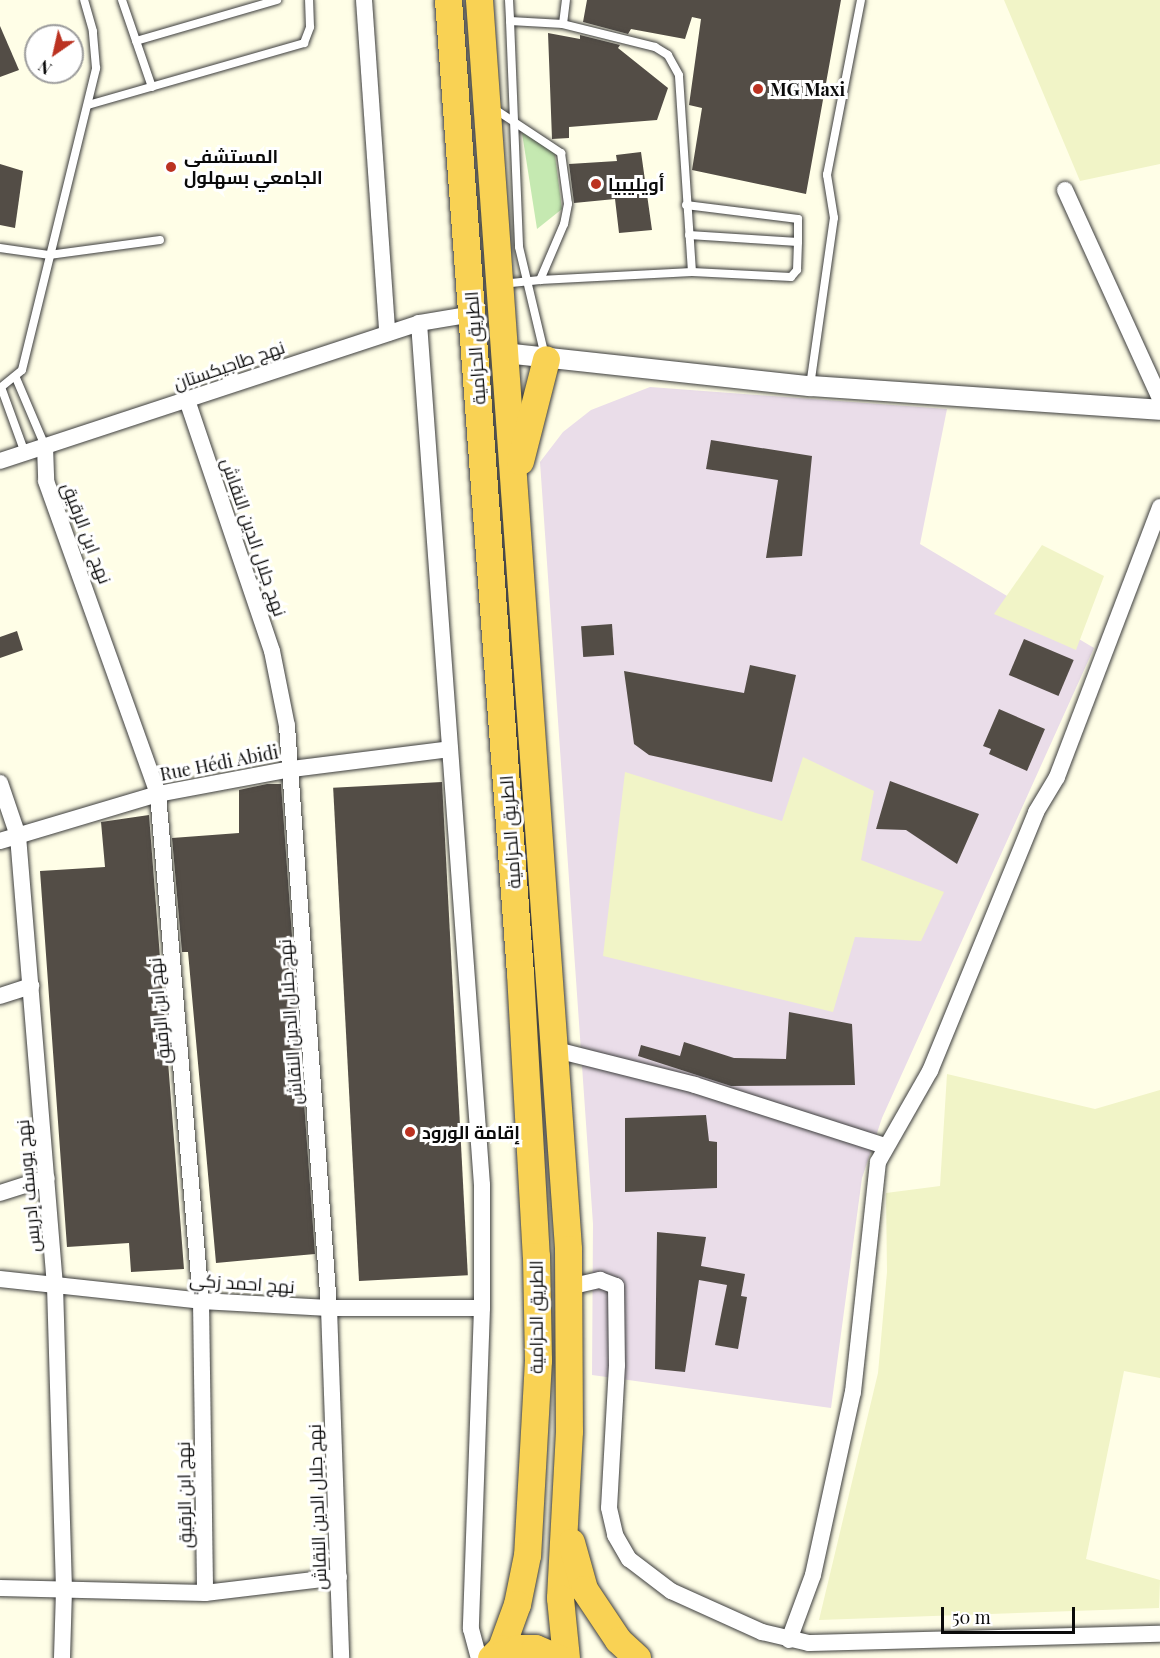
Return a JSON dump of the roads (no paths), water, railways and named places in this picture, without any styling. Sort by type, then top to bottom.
[{"type":"highway","name":"الطريق الحزامية","points":[[448,0],[522,996],[538,1360],[527,1555],[517,1604],[501,1648],[492,1658]]},
{"type":"highway","name":"الطريق الحزامية","points":[[479,0],[484,102],[513,283],[504,353],[556,1050],[569,1287],[566,1488],[560,1598],[566,1658]]},
{"type":"highway","points":[[515,486],[546,359]]},
{"type":"highway","points":[[566,1488],[573,1556],[584,1589],[618,1640],[637,1658]]},
{"type":"highway","name":"الطريق الحزامية","points":[[492,1658],[518,1648],[536,1648],[559,1658]]},
{"type":"street","points":[[364,0],[387,333]]},
{"type":"street","points":[[1065,190],[1160,398]]},
{"type":"street","name":"نهج طاجيكستان","points":[[0,461],[419,323],[473,314]]},
{"type":"street","points":[[419,323],[482,1185],[483,1308],[471,1629],[479,1658]]},
{"type":"street","points":[[504,353],[810,386],[1160,410]]},
{"type":"street","name":"نهج جلال الدين النقاش","points":[[187,400],[272,651],[292,769],[329,1308],[341,1658]]},
{"type":"street","name":"نهج ابن الرقيق","points":[[45,446],[46,481],[158,794],[201,1301],[205,1593]]},
{"type":"street","points":[[25,453],[46,481]]},
{"type":"street","points":[[789,1640],[813,1575],[853,1392],[864,1317],[874,1178],[885,1146],[930,1071],[1036,812],[1057,777],[1160,507]]},
{"type":"street","name":"Rue Hédi Abidi","points":[[0,841],[158,794],[292,769],[450,749]]},
{"type":"street","name":"نهج يوسف إدريس","points":[[0,783],[18,836],[55,1286],[64,1590],[62,1658]]},
{"type":"street","points":[[0,996],[31,986]]},
{"type":"street","points":[[556,1050],[695,1085],[885,1146]]},
{"type":"street","points":[[0,1192],[47,1178]]},
{"type":"street","name":"نهج احمد زكي","points":[[0,1279],[201,1301],[329,1308],[483,1308]]},
{"type":"street","points":[[569,1287],[600,1280],[616,1286],[619,1296],[609,1508],[615,1535],[629,1558],[649,1578],[706,1609],[789,1640],[809,1643],[1160,1634]]},
{"type":"street","points":[[0,1588],[205,1593],[339,1577]]},
{"type":"lane","points":[[25,453],[1,387],[16,378],[27,353],[49,255],[88,105],[97,50],[84,0]]},
{"type":"lane","points":[[122,0],[152,87]]},
{"type":"lane","points":[[136,41],[277,0]]},
{"type":"lane","points":[[88,105],[304,43],[310,27],[309,0]]},
{"type":"lane","points":[[509,0],[512,120],[519,247],[513,283],[546,359]]},
{"type":"lane","points":[[563,24],[566,0]]},
{"type":"lane","points":[[810,386],[834,218],[827,175],[861,0]]},
{"type":"lane","points":[[510,21],[563,24],[655,47],[675,65],[679,75],[692,272]]},
{"type":"lane","points":[[484,102],[555,146],[563,161],[567,213],[540,280]]},
{"type":"lane","points":[[513,283],[692,272],[791,277],[796,270],[798,219],[686,205]]},
{"type":"lane","points":[[689,235],[798,242]]},
{"type":"lane","points":[[0,248],[49,255],[160,240]]},
{"type":"lane","points":[[16,378],[45,446]]},
{"type":"place","name":"MG Maxi","points":[[758,89]]},
{"type":"place","name":"المستشفى الجامعي بسهلول","points":[[171,167]]},
{"type":"place","name":"أويليبيا","points":[[596,184]]},
{"type":"place","name":"إقامة الورود","points":[[410,1132]]}]
